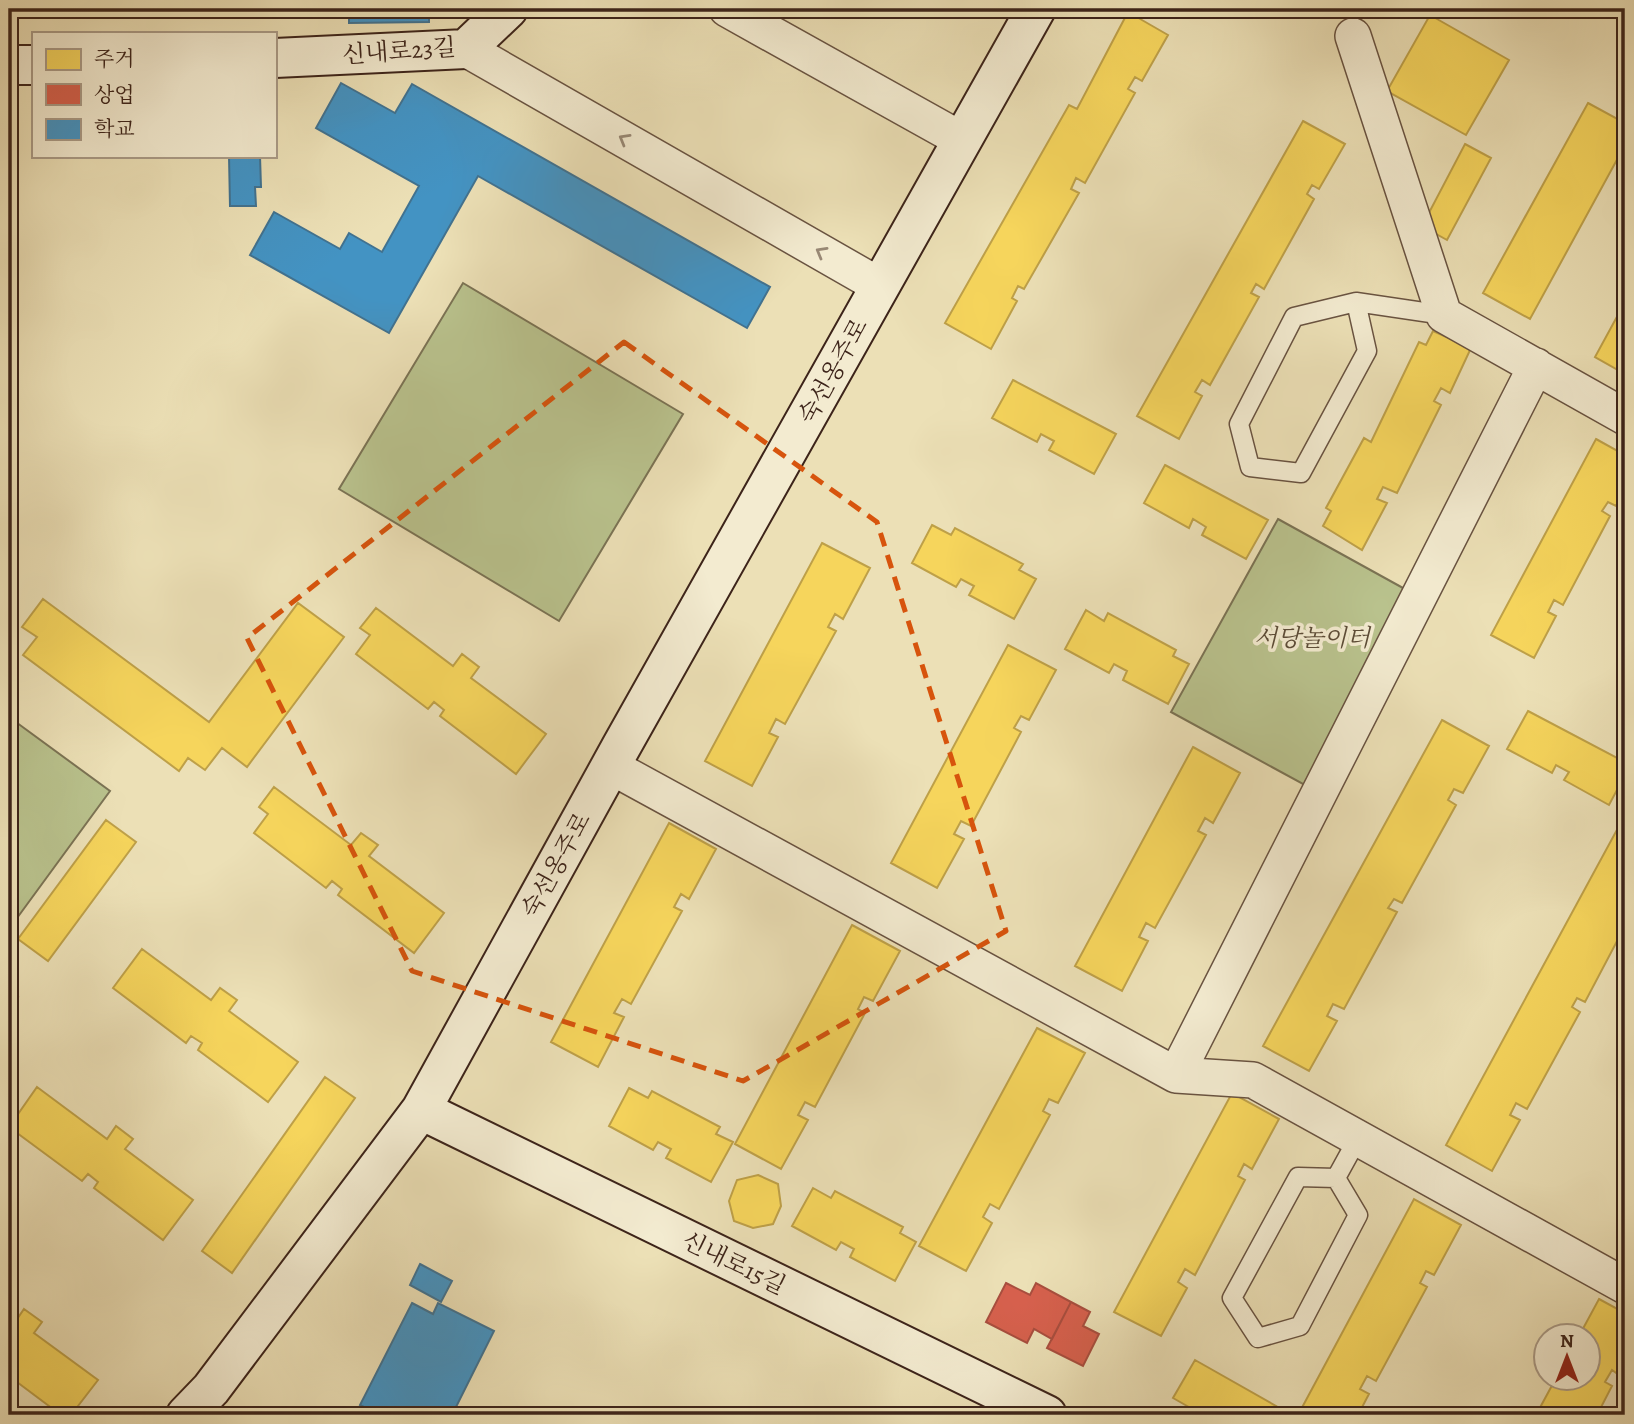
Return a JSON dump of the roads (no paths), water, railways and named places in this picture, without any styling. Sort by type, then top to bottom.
[{"type":"street","name":"신내로23길","points":[[276,58],[466,49],[508,9]]},
{"type":"street","points":[[727,9],[962,139]]},
{"type":"street","name":"숙선옹주로","points":[[186,1415],[211,1389],[421,1110],[610,766],[1036,9]]},
{"type":"street","points":[[1353,36],[1444,315],[1625,417]]},
{"type":"street","points":[[466,49],[880,286]]},
{"type":"street","points":[[9,65],[32,65]]},
{"type":"street","points":[[1176,1075],[1536,366]]},
{"type":"street","points":[[610,766],[1176,1075],[1253,1080],[1625,1286]]},
{"type":"street","name":"신내로15길","points":[[421,1110],[1047,1415]]},
{"type":"lane","points":[[1356,302],[1367,351],[1301,473],[1250,467],[1239,424],[1294,317],[1356,302],[1444,315]]},
{"type":"lane","points":[[1336,1178],[1358,1138]]},
{"type":"lane","points":[[1298,1177],[1336,1178],[1358,1215],[1300,1325],[1258,1338],[1232,1298],[1298,1177]]},
{"type":"park label","name":"서당놀이터","points":[[1312,638]]}]
